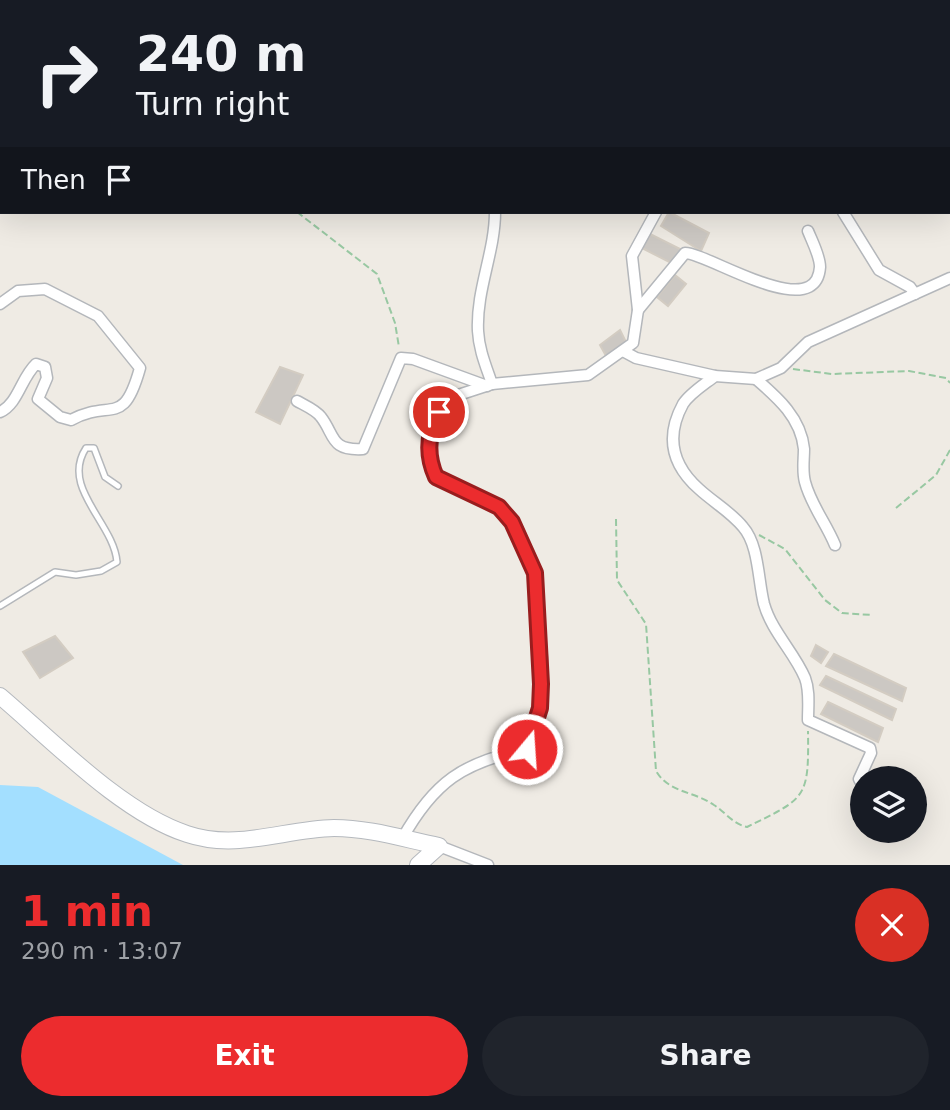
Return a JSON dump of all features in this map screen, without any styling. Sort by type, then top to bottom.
[{"type":"street","points":[[490,385],[480,352],[478,329],[481,294],[495,229],[495,214]]},
{"type":"street","points":[[402,839],[420,806],[458,772],[498,755],[527,749],[540,708],[542,660],[535,573],[512,522],[499,507],[436,477],[428,458],[432,424],[446,399],[490,385],[588,375],[633,343],[638,310],[632,256],[655,214]]},
{"type":"street","points":[[844,214],[879,270],[910,287],[915,294]]},
{"type":"street","points":[[638,310],[685,253],[788,290],[809,285],[817,277],[820,265],[808,231]]},
{"type":"street","points":[[622,351],[636,358],[715,376],[756,379],[781,368],[808,342],[950,278]]},
{"type":"street","points":[[0,304],[18,291],[45,289],[99,316],[140,368],[125,405],[115,411],[87,411],[71,420],[60,418],[38,399],[47,378],[45,367],[36,364],[29,371],[9,408],[0,412]]},
{"type":"street","points":[[297,401],[320,416],[331,439],[351,450],[363,449],[401,358],[413,359],[490,385]]},
{"type":"street","points":[[715,376],[684,402],[675,426],[673,453],[678,467],[697,488],[744,528],[751,542],[764,605],[774,630],[805,678],[808,720],[870,748],[871,753],[865,766]]},
{"type":"street","points":[[756,379],[784,403],[798,427],[804,446],[804,478],[812,502],[825,521],[835,545]]},
{"type":"street","points":[[0,695],[122,799],[159,822],[188,835],[226,841],[270,838],[332,828],[372,831],[439,846],[488,865]]},
{"type":"street","points":[[418,865],[439,846]]},
{"type":"lane","points":[[0,606],[55,572],[76,575],[101,571],[117,562],[116,547],[79,481],[79,460],[86,449],[94,448],[105,477],[118,486]]},
{"type":"path","points":[[301,216],[377,274],[395,323],[401,358]]},
{"type":"path","points":[[781,368],[832,374],[909,371],[946,378],[950,383]]},
{"type":"path","points":[[896,508],[936,475],[950,450]]},
{"type":"path","points":[[616,519],[617,580],[646,624],[656,771],[661,780],[677,790],[712,803],[739,825],[747,827],[792,804],[799,796],[808,775],[808,720]]},
{"type":"path","points":[[744,528],[785,549],[825,600],[842,612],[872,615]]},
{"type":"water","points":[[0,785],[38,787],[183,865],[0,865]]},
{"type":"building","points":[[668,214],[673,214],[709,233],[701,251],[661,226]]},
{"type":"building","points":[[648,233],[682,250],[675,265],[640,247]]},
{"type":"building","points":[[675,275],[686,284],[668,306],[657,297]]},
{"type":"building","points":[[620,330],[627,344],[606,356],[600,345]]},
{"type":"building","points":[[280,367],[303,375],[280,424],[256,412]]},
{"type":"building","points":[[55,636],[73,658],[40,678],[23,652]]},
{"type":"building","points":[[816,645],[828,652],[821,663],[811,656]]},
{"type":"building","points":[[834,654],[906,688],[902,701],[826,666]]},
{"type":"building","points":[[826,676],[896,709],[892,720],[820,685]]},
{"type":"building","points":[[828,702],[883,728],[878,742],[821,714]]},
{"type":"route","points":[[439,412],[432,424],[428,458],[436,477],[499,507],[512,522],[535,573],[542,660],[540,708],[527,749]]}]
